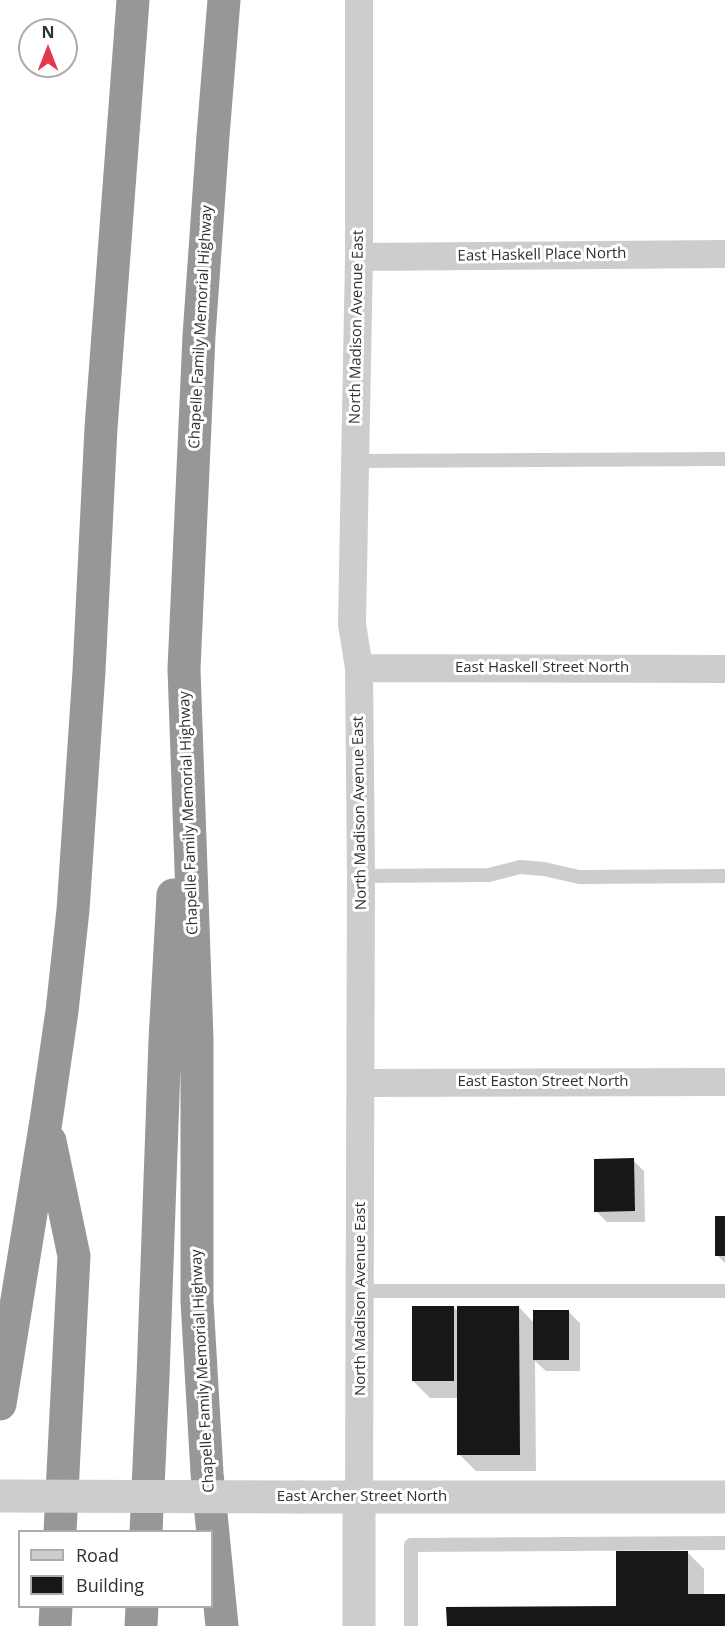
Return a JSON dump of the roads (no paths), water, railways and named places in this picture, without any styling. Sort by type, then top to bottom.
[{"type":"highway","points":[[0,1404],[46,1121],[62,1011],[73,910],[89,671],[101,428],[133,0]]},
{"type":"highway","name":"Chapelle Family Memorial Highway","points":[[213,1530],[197,1301],[197,1039],[184,669],[199,336],[224,0]]},
{"type":"highway","points":[[146,1530],[165,1040],[184,669]]},
{"type":"highway","points":[[46,1121],[74,1256],[60,1530]]},
{"type":"highway","points":[[207,1473],[242,1626]]},
{"type":"highway","name":"Chapelle Family Memorial Highway","points":[[213,1534],[222,1626]]},
{"type":"highway","points":[[55,1626],[56,1608]]},
{"type":"highway","points":[[141,1626],[142,1608]]},
{"type":"street","name":"North Madison Avenue East","points":[[359,0],[359,257],[352,624],[359,668],[361,876],[359,1626]]},
{"type":"street","name":"East Haskell Place North","points":[[359,257],[725,254]]},
{"type":"street","name":"East Haskell Street North","points":[[359,668],[725,669]]},
{"type":"street","name":"East Easton Street North","points":[[362,1083],[725,1082]]},
{"type":"street","name":"East Archer Street North","points":[[0,1496],[725,1497]]},
{"type":"lane","points":[[354,461],[725,459]]},
{"type":"lane","points":[[361,876],[489,875],[520,867],[544,869],[579,877],[725,876]]},
{"type":"lane","points":[[361,1291],[725,1291]]},
{"type":"lane","points":[[411,1626],[411,1545],[725,1543]]}]
